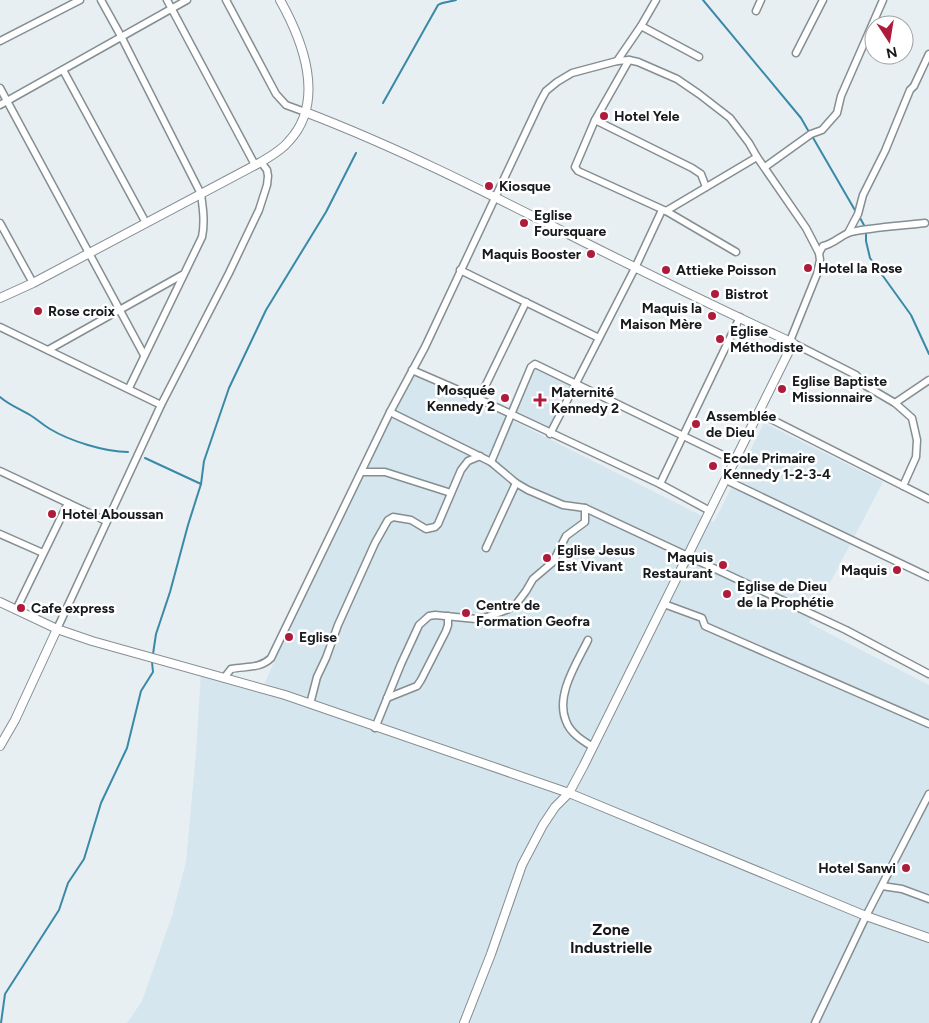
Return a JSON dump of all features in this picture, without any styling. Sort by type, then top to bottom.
[{"type":"street","points":[[0,41],[80,0]]},
{"type":"street","points":[[101,0],[201,194],[204,224],[202,237],[128,388]]},
{"type":"street","points":[[0,746],[15,720],[161,405],[229,273],[258,210],[267,185],[268,176],[258,164],[167,0]]},
{"type":"street","points":[[0,105],[187,0]]},
{"type":"street","points":[[226,0],[276,94],[286,105],[336,124],[494,197],[635,268],[792,342],[851,373],[866,386],[895,403],[914,421],[917,440],[916,457],[903,486]]},
{"type":"street","points":[[0,298],[33,283],[258,164],[289,142],[296,133],[305,112],[308,90],[307,71],[303,48],[294,25],[280,0]]},
{"type":"street","points":[[617,61],[656,0]]},
{"type":"street","points":[[756,11],[761,0]]},
{"type":"street","points":[[796,53],[823,0]]},
{"type":"street","points":[[765,167],[811,134],[822,130],[837,113],[841,96],[883,0]]},
{"type":"street","points":[[641,26],[699,57]]},
{"type":"street","points":[[848,233],[858,214],[863,195],[885,151],[910,90],[914,86],[929,54]]},
{"type":"street","points":[[629,60],[595,120],[575,167],[578,171],[664,211],[736,252]]},
{"type":"street","points":[[224,678],[231,669],[260,666],[271,658],[390,412],[425,346],[494,197],[546,91],[557,82],[572,74],[617,61],[629,60],[677,79],[718,108],[739,128],[806,228],[819,253],[820,260],[817,274],[792,342],[759,414],[688,557],[569,793],[542,824],[522,865],[488,963],[464,1023]]},
{"type":"street","points":[[63,70],[146,222]]},
{"type":"street","points":[[0,88],[144,355]]},
{"type":"street","points":[[595,120],[692,168],[701,174],[706,187]]},
{"type":"street","points":[[550,434],[664,211],[757,157]]},
{"type":"street","points":[[0,223],[33,283]]},
{"type":"street","points":[[819,253],[823,246],[848,233],[866,229],[925,223]]},
{"type":"street","points":[[460,270],[599,338]]},
{"type":"street","points":[[48,350],[182,275]]},
{"type":"street","points":[[479,399],[526,302]]},
{"type":"street","points":[[660,484],[740,317]]},
{"type":"street","points":[[0,327],[161,405]]},
{"type":"street","points":[[491,462],[535,364],[735,461]]},
{"type":"street","points":[[412,370],[479,399],[550,434],[660,484],[710,511]]},
{"type":"street","points":[[895,403],[929,380]]},
{"type":"street","points":[[390,412],[491,462],[516,483],[562,505],[585,508],[846,630],[929,674]]},
{"type":"street","points":[[759,414],[929,499]]},
{"type":"street","points":[[310,704],[317,677],[338,625],[375,543],[388,520],[397,517],[414,520],[426,529],[435,527],[464,465],[480,456]]},
{"type":"street","points":[[0,471],[106,521]]},
{"type":"street","points":[[362,472],[385,472],[451,493]]},
{"type":"street","points":[[726,480],[929,577]]},
{"type":"street","points":[[486,548],[516,483]]},
{"type":"street","points":[[16,610],[68,503]]},
{"type":"street","points":[[375,728],[419,625],[429,616],[476,619],[500,614],[509,609],[517,603],[533,579],[553,562],[566,536],[585,522],[585,508]]},
{"type":"street","points":[[0,534],[43,554]]},
{"type":"street","points":[[0,602],[56,629],[310,704],[375,728],[569,793],[866,916],[929,938]]},
{"type":"street","points":[[664,604],[702,618],[705,626],[929,724]]},
{"type":"street","points":[[387,698],[417,686],[446,631],[448,616]]},
{"type":"street","points":[[588,640],[566,689],[564,713],[566,721],[576,735],[593,747]]},
{"type":"street","points":[[815,1023],[866,916],[929,794]]},
{"type":"street","points":[[882,886],[902,889],[929,899]]},
{"type":"shaded area","name":"Maternité Kennedy 2","points":[[533,364],[572,386],[547,430],[511,413]]},
{"type":"shaded area","points":[[412,370],[714,522],[764,423],[883,482],[809,623],[929,685],[929,1023],[127,1023],[142,1001],[172,916],[186,862],[201,672],[262,689],[331,533]]},
{"type":"waterway","points":[[383,103],[438,5],[456,0]]},
{"type":"waterway","points":[[703,0],[801,118],[809,132]]},
{"type":"waterway","points":[[812,136],[856,212]]},
{"type":"waterway","points":[[153,654],[156,634],[201,484],[204,461],[229,388],[266,310],[326,212],[356,153]]},
{"type":"waterway","points":[[859,216],[865,227]]},
{"type":"waterway","points":[[866,231],[870,258],[911,315],[929,354]]},
{"type":"waterway","points":[[0,397],[67,438],[98,448],[128,452]]},
{"type":"waterway","points":[[145,458],[201,484]]},
{"type":"waterway","points":[[1,1023],[5,994],[59,910],[68,883],[84,859],[101,803],[127,748],[141,691],[153,672],[152,662]]},
{"type":"place","name":"Hotel Yele","points":[[604,116]]},
{"type":"place","name":"Kiosque","points":[[489,186]]},
{"type":"place","name":"Eglise Foursquare","points":[[524,223]]},
{"type":"place","name":"Maquis Booster","points":[[591,254]]},
{"type":"place","name":"Hotel la Rose","points":[[808,268]]},
{"type":"place","name":"Attieke Poisson","points":[[666,270]]},
{"type":"place","name":"Bistrot","points":[[715,294]]},
{"type":"place","name":"Rose croix","points":[[38,311]]},
{"type":"place","name":"Maquis la Maison Mère","points":[[712,316]]},
{"type":"place","name":"Eglise Méthodiste","points":[[720,339]]},
{"type":"place","name":"Eglise Baptiste Missionnaire","points":[[782,389]]},
{"type":"place","name":"Mosquée Kennedy 2","points":[[505,398]]},
{"type":"place","name":"Maternité Kennedy 2","points":[[540,400]]},
{"type":"place","name":"Assemblée de Dieu","points":[[696,424]]},
{"type":"place","name":"Ecole Primaire Kennedy 1-2-3-4","points":[[713,466]]},
{"type":"place","name":"Hotel Aboussan","points":[[52,514]]},
{"type":"place","name":"Eglise Jesus Est Vivant","points":[[547,558]]},
{"type":"place","name":"Maquis Restaurant","points":[[723,565]]},
{"type":"place","name":"Maquis","points":[[897,570]]},
{"type":"place","name":"Eglise de Dieu de la Prophétie","points":[[727,594]]},
{"type":"place","name":"Cafe express","points":[[21,608]]},
{"type":"place","name":"Centre de Formation Geofra","points":[[466,613]]},
{"type":"place","name":"Eglise","points":[[289,637]]},
{"type":"place","name":"Hotel Sanwi","points":[[906,868]]},
{"type":"district","name":"Zone Industrielle","points":[[611,938]]}]
